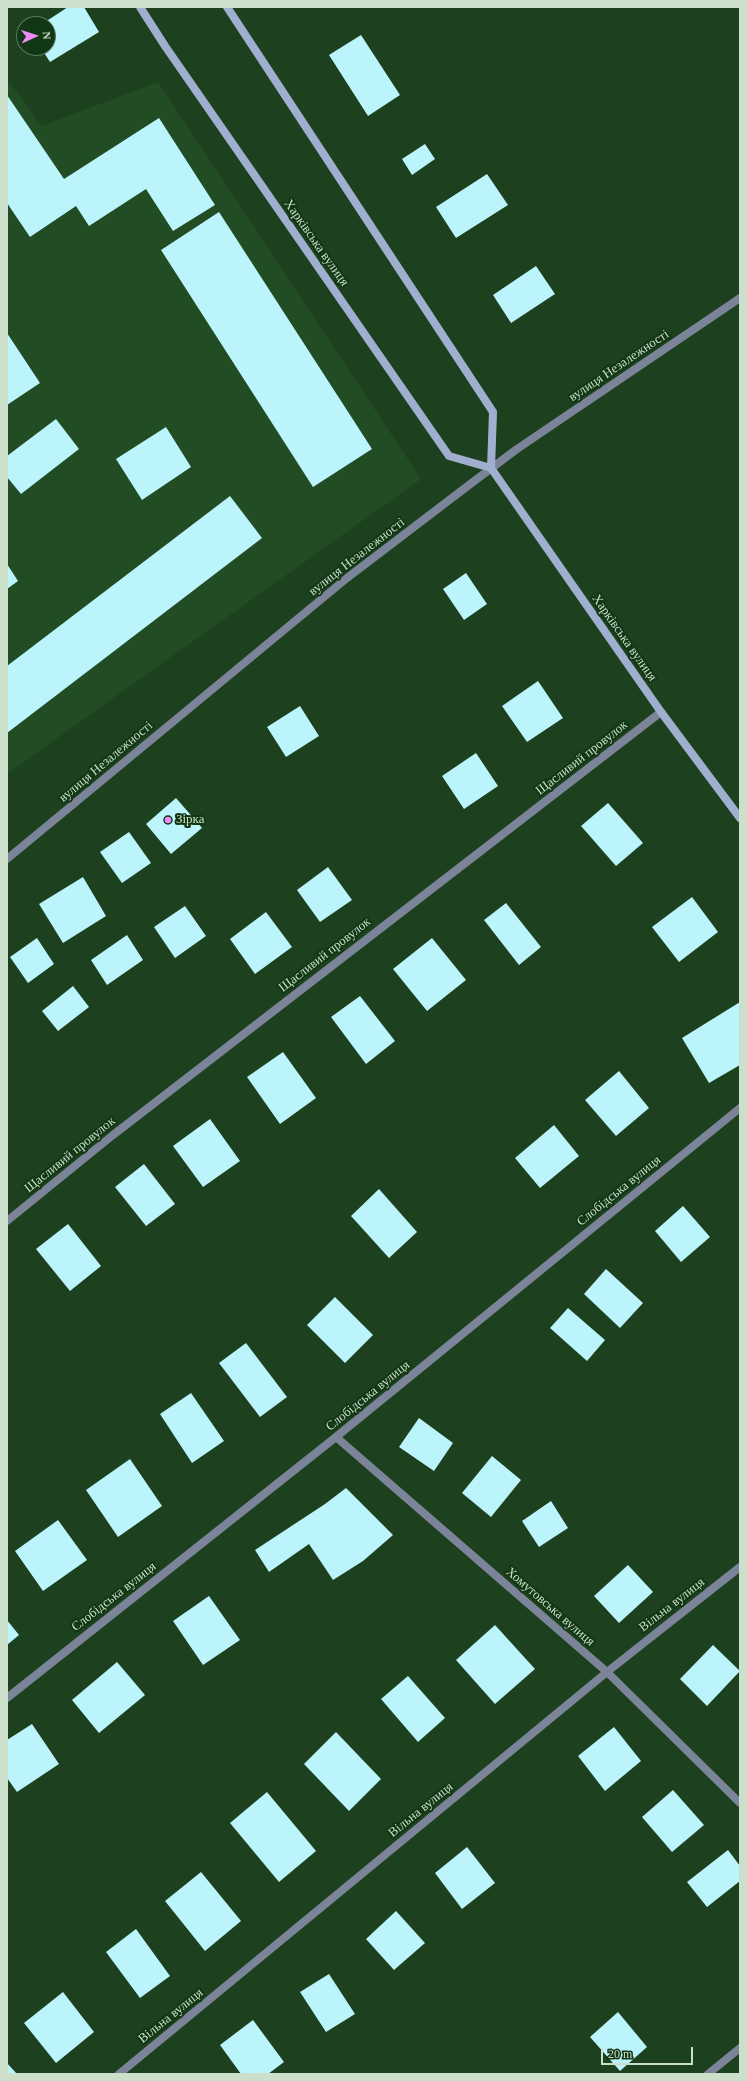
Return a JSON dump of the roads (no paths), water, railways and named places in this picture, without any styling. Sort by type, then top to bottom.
[{"type":"street","name":"Харківська вулиця","points":[[140,7],[165,46],[449,456],[491,468],[661,712],[740,818]]},
{"type":"street","points":[[227,7],[493,412],[491,468]]},
{"type":"street","name":"вулиця Незалежності","points":[[7,859],[347,578],[491,468],[740,298]]},
{"type":"street","name":"Щасливий провулок","points":[[7,1221],[113,1135],[661,712]]},
{"type":"street","name":"Слобідська вулиця","points":[[7,1698],[336,1437],[740,1108]]},
{"type":"street","name":"Хомутовська вулиця","points":[[336,1437],[607,1672],[740,1803]]},
{"type":"street","name":"Вільна вулиця","points":[[120,2074],[607,1672],[740,1567]]},
{"type":"street","points":[[708,2074],[740,2048]]},
{"type":"place","name":"Зірка","points":[[168,820]]}]
